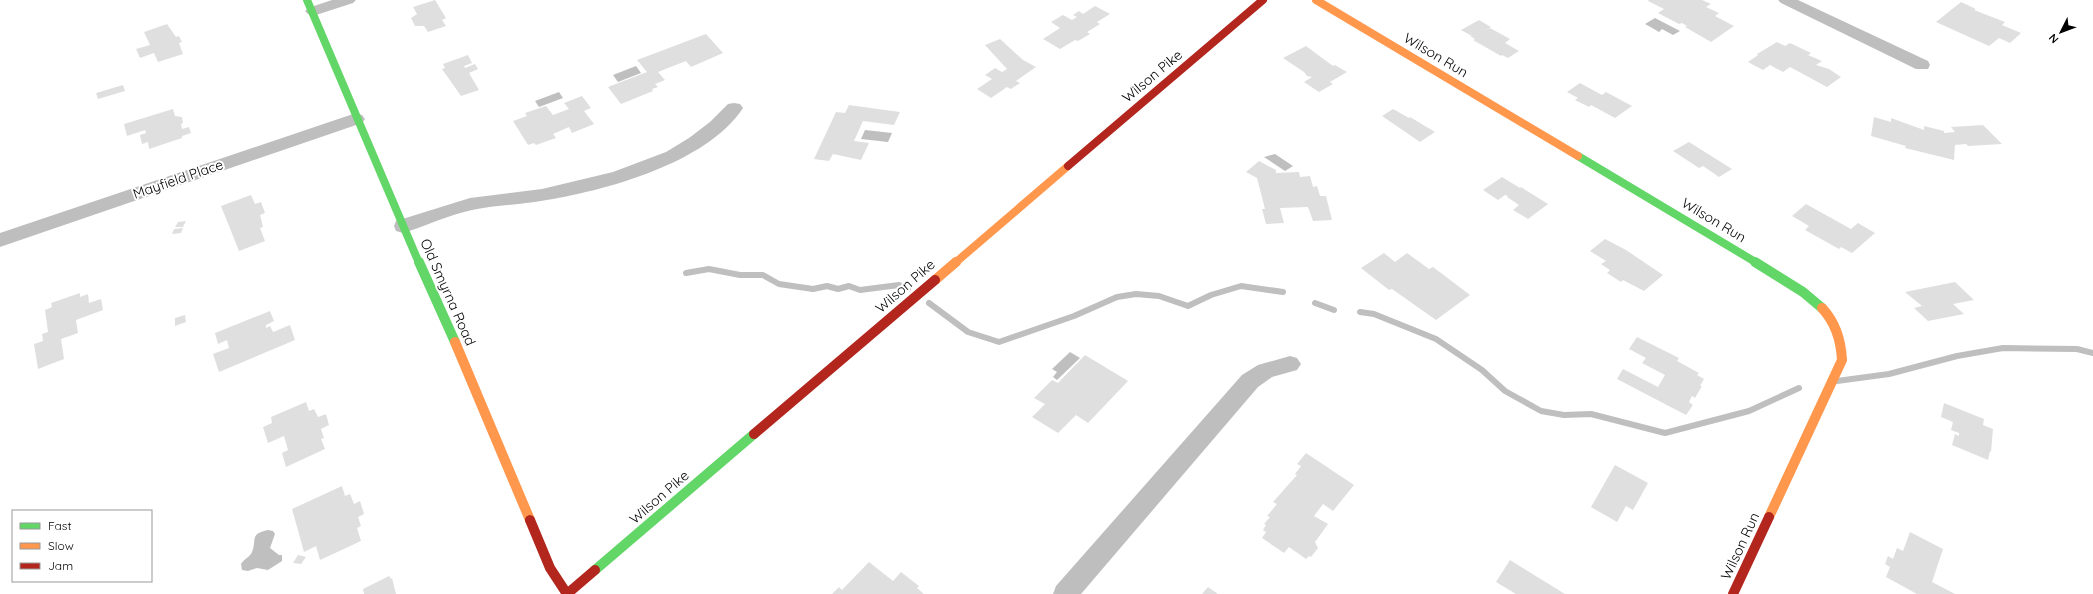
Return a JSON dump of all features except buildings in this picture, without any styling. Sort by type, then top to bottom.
[{"type":"street","points":[[310,5],[348,0]]},
{"type":"street","name":"Wilson Pike","points":[[567,594],[1263,0]]},
{"type":"street","name":"Wilson Run","points":[[1316,0],[1798,288],[1824,311],[1834,323],[1839,333],[1844,351],[1842,360],[1733,594]]},
{"type":"street","points":[[1786,0],[1922,65]]},
{"type":"street","name":"Old Smyrna Road","points":[[310,5],[356,119],[440,307],[550,568],[567,594]]},
{"type":"street","points":[[403,226],[441,212],[471,204],[543,195],[577,188],[656,163],[698,142],[724,121],[734,108]]},
{"type":"street","name":"Mayfield Place","points":[[0,240],[356,119]]},
{"type":"street","points":[[1065,594],[1242,390],[1258,375],[1290,364]]},
{"type":"shaded area","points":[[1655,18],[1680,31],[1673,35],[1662,29],[1659,32],[1645,24]]},
{"type":"shaded area","points":[[636,66],[641,73],[618,82],[613,75]]},
{"type":"shaded area","points":[[559,92],[563,98],[539,107],[535,101]]},
{"type":"shaded area","points":[[865,130],[892,133],[888,142],[861,139]]},
{"type":"shaded area","points":[[1275,154],[1293,166],[1285,171],[1264,157]]},
{"type":"shaded area","points":[[1070,352],[1080,358],[1057,380],[1053,377],[1057,372],[1052,369]]},
{"type":"shaded area","points":[[268,530],[273,531],[275,534],[270,548],[279,555],[282,555],[282,561],[268,570],[257,568],[248,571],[242,570],[241,564],[252,552],[256,536],[258,533]]},
{"type":"waterway","points":[[686,273],[709,269],[740,275],[763,275],[779,284],[813,289],[827,286],[838,289],[849,286],[860,290],[899,285],[908,289]]},
{"type":"waterway","points":[[929,303],[968,332],[999,342],[1074,316],[1117,297],[1136,294],[1159,296],[1188,306],[1211,295],[1241,286],[1283,292]]},
{"type":"waterway","points":[[1315,303],[1334,310]]},
{"type":"waterway","points":[[1360,312],[1374,314],[1436,339],[1482,370],[1505,391],[1541,411],[1564,415],[1591,414],[1665,433],[1749,411],[1799,388]]},
{"type":"waterway","points":[[1837,381],[1889,374],[1957,356],[2003,348],[2077,349],[2093,353]]},
{"type":"traffic: fast","points":[[307,0],[391,199],[455,342]]},
{"type":"traffic: fast","points":[[1578,156],[1781,277],[1803,292],[1822,308]]},
{"type":"traffic: fast","points":[[595,570],[754,434]]},
{"type":"traffic: slow","points":[[1316,0],[1578,156]]},
{"type":"traffic: slow","points":[[935,280],[1068,166]]},
{"type":"traffic: slow","points":[[1769,517],[1842,360],[1838,332],[1822,308]]},
{"type":"traffic: slow","points":[[455,342],[530,520]]},
{"type":"traffic: jam","points":[[1068,166],[1263,0]]},
{"type":"traffic: jam","points":[[754,434],[935,280]]},
{"type":"traffic: jam","points":[[1733,594],[1769,517]]},
{"type":"traffic: jam","points":[[530,520],[550,568],[567,594],[595,570]]}]
